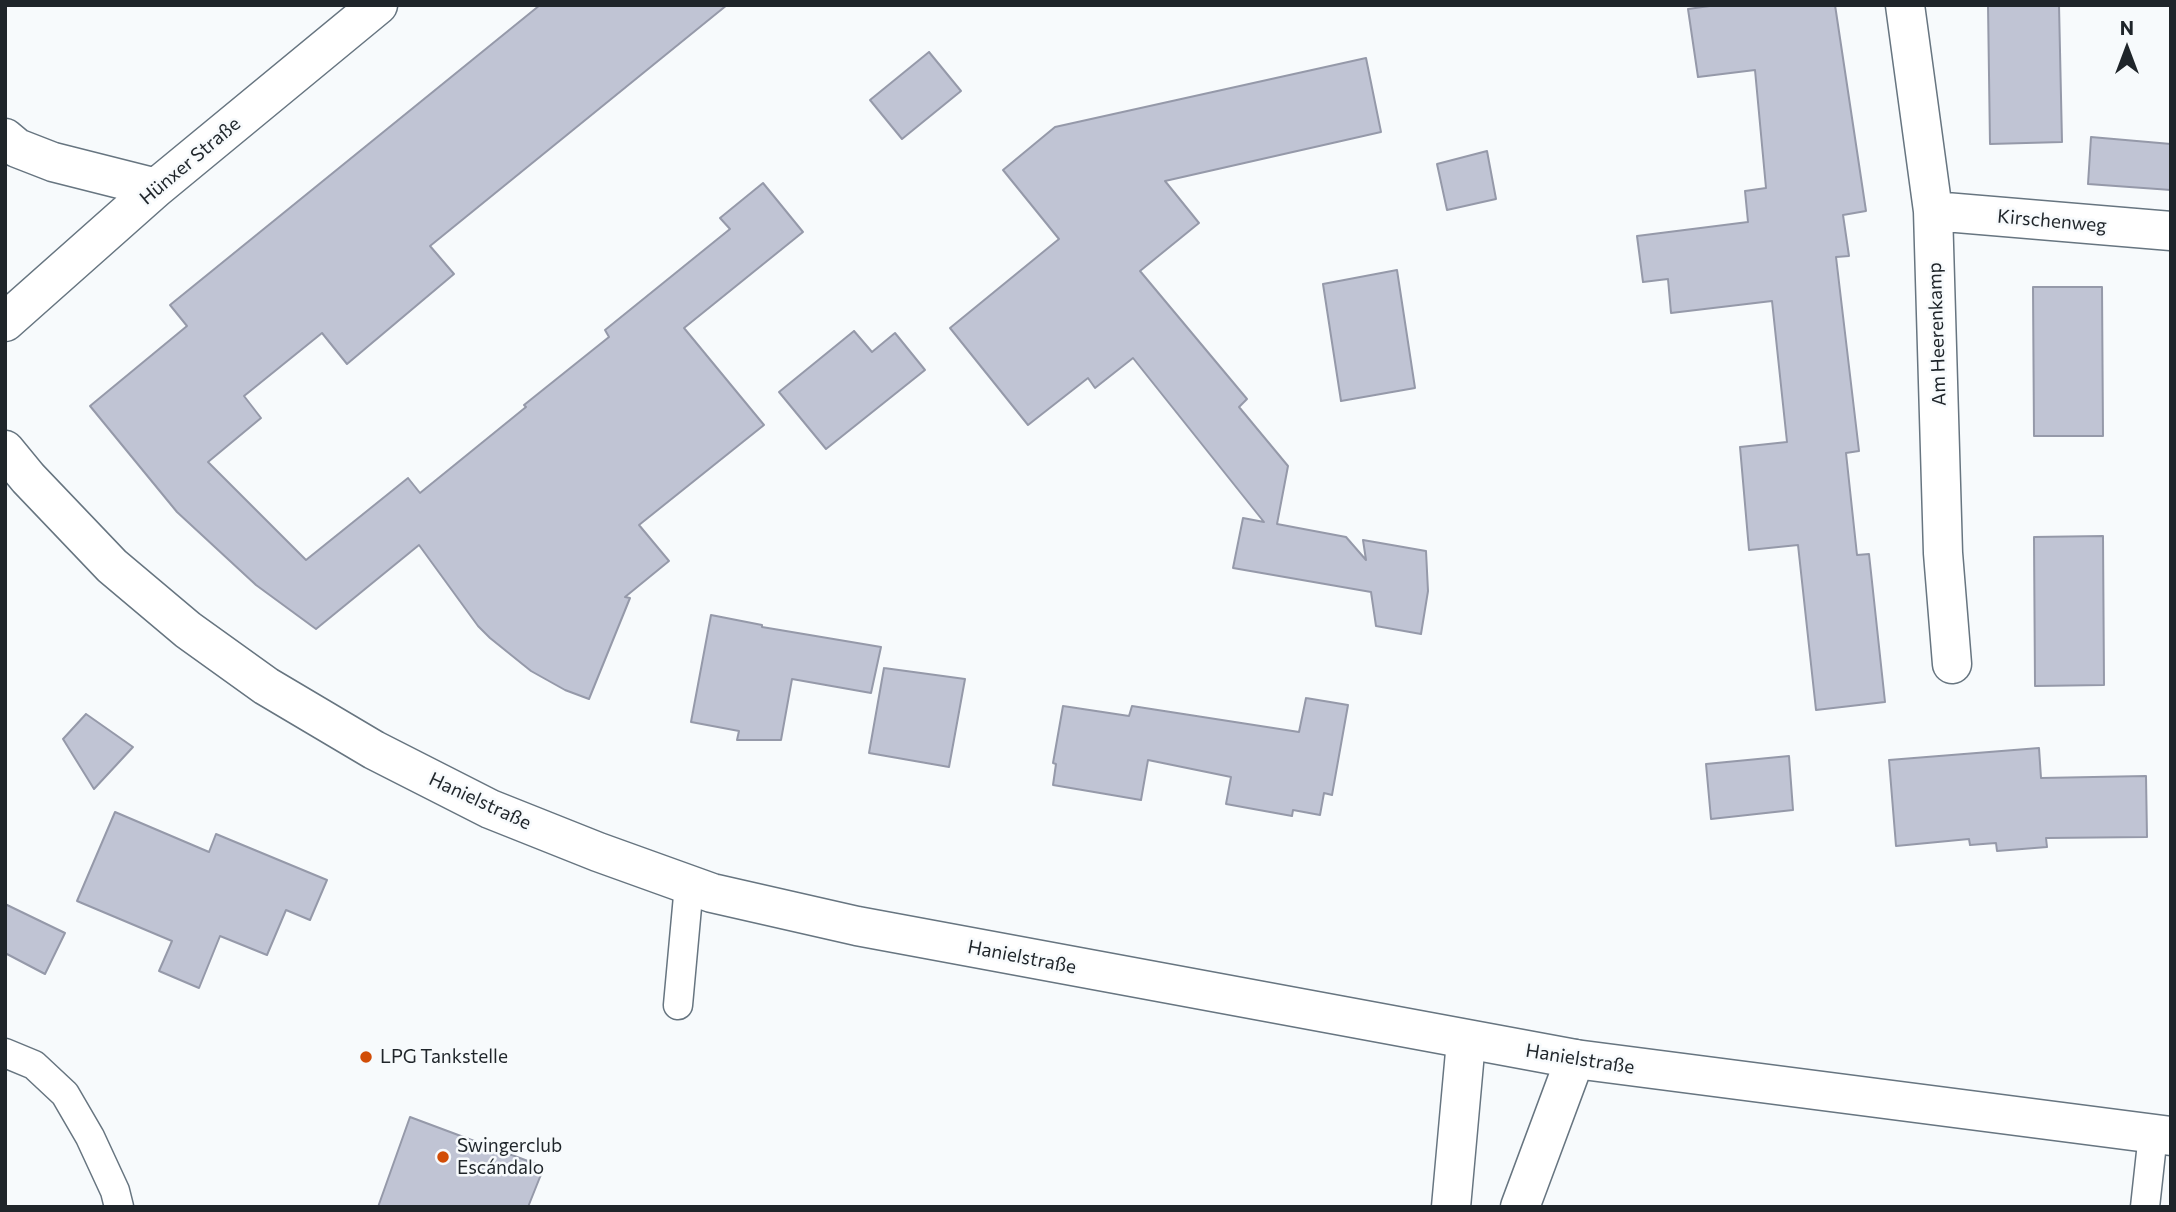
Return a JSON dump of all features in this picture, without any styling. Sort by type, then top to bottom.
[{"type":"main road","name":"Hünxer Straße","points":[[5,322],[156,188],[378,5]]},
{"type":"main road","name":"Am Heerenkamp","points":[[1905,5],[1933,211],[1943,553],[1952,664]]},
{"type":"main road","points":[[5,138],[17,148],[53,162],[156,188]]},
{"type":"main road","name":"Kirschenweg","points":[[1933,211],[2171,231]]},
{"type":"main road","name":"Hanielstraße","points":[[5,450],[112,566],[188,631],[266,686],[374,750],[490,808],[598,852],[712,893],[858,926],[1466,1041],[1575,1059],[2162,1135]]},
{"type":"main road","points":[[1451,1207],[1466,1041]]},
{"type":"main road","points":[[1520,1207],[1575,1059]]},
{"type":"lane","points":[[678,1005],[689,885]]},
{"type":"lane","points":[[5,1053],[34,1065],[65,1094],[90,1137],[115,1191],[119,1207]]},
{"type":"lane","points":[[2145,1207],[2162,1135]]},
{"type":"building","points":[[540,5],[727,5],[430,246],[454,274],[347,364],[322,333],[244,396],[261,418],[208,462],[306,560],[408,478],[420,493],[526,407],[524,405],[609,337],[605,330],[730,229],[720,218],[763,183],[803,232],[684,328],[764,425],[639,525],[669,561],[625,597],[630,598],[589,699],[565,690],[531,671],[490,638],[478,626],[419,545],[316,629],[256,585],[177,512],[90,406],[187,326],[170,305]]},
{"type":"building","points":[[1717,5],[1835,5],[1866,211],[1843,215],[1849,256],[1836,257],[1859,451],[1846,453],[1857,555],[1869,554],[1885,702],[1816,710],[1798,545],[1749,550],[1740,447],[1787,442],[1772,301],[1671,313],[1668,279],[1643,282],[1637,236],[1748,222],[1745,191],[1766,188],[1755,70],[1698,77],[1688,9]]},
{"type":"building","points":[[1988,5],[2059,5],[2062,142],[1990,144]]},
{"type":"building","points":[[929,52],[961,91],[902,139],[870,100]]},
{"type":"building","points":[[1366,58],[1381,132],[1165,181],[1199,223],[1140,271],[1247,399],[1239,407],[1288,466],[1277,524],[1346,537],[1366,560],[1363,540],[1426,551],[1428,591],[1421,634],[1376,626],[1371,592],[1233,568],[1243,518],[1264,522],[1133,358],[1095,388],[1088,378],[1028,425],[950,328],[1059,239],[1003,170],[1055,127]]},
{"type":"building","points":[[2091,137],[2171,144],[2171,190],[2088,184]]},
{"type":"building","points":[[1487,151],[1496,199],[1447,210],[1437,164]]},
{"type":"building","points":[[1397,270],[1415,388],[1341,401],[1323,284]]},
{"type":"building","points":[[2033,287],[2102,287],[2103,436],[2034,436]]},
{"type":"building","points":[[854,331],[872,352],[895,333],[925,370],[826,449],[779,392]]},
{"type":"building","points":[[2103,536],[2104,685],[2035,686],[2034,537]]},
{"type":"building","points":[[711,615],[762,627],[881,647],[871,693],[792,679],[781,740],[737,740],[739,731],[691,722]]},
{"type":"building","points":[[884,668],[965,679],[949,767],[869,753]]},
{"type":"building","points":[[1306,698],[1348,705],[1332,795],[1324,793],[1320,815],[1293,810],[1292,816],[1226,804],[1231,777],[1148,760],[1141,800],[1053,785],[1056,764],[1053,763],[1063,706],[1129,716],[1132,706],[1299,732]]},
{"type":"building","points":[[86,714],[133,747],[94,789],[63,739]]},
{"type":"building","points":[[2039,748],[2041,778],[2146,776],[2147,837],[2046,838],[2047,847],[1997,851],[1996,843],[1970,845],[1969,839],[1896,846],[1889,760]]},
{"type":"building","points":[[1789,756],[1793,810],[1711,819],[1706,764]]},
{"type":"building","points":[[115,812],[209,852],[216,834],[327,880],[310,920],[286,910],[267,955],[220,936],[199,988],[159,971],[172,941],[77,901]]},
{"type":"building","points":[[5,904],[65,933],[45,974],[5,953]]},
{"type":"building","points":[[410,1117],[544,1167],[528,1207],[378,1207]]},
{"type":"place","name":"LPG Tankstelle","points":[[366,1057]]},
{"type":"place","name":"Swingerclub Escándalo","points":[[443,1157]]}]
